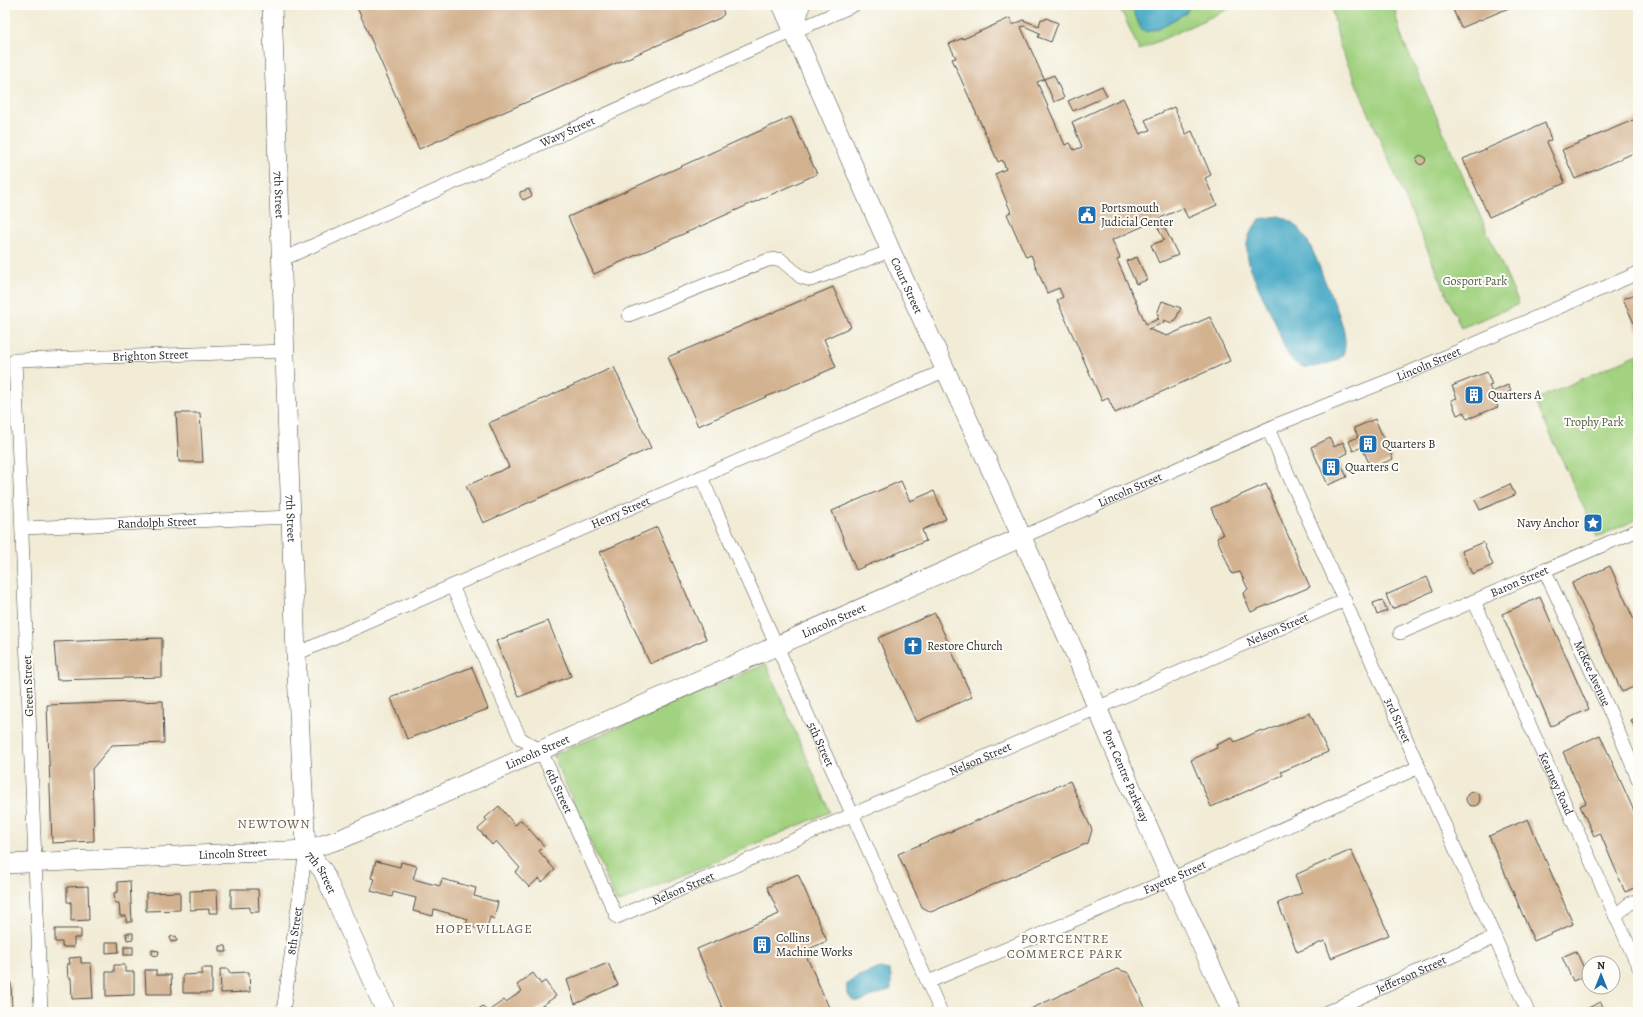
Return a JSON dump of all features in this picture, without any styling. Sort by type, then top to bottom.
[{"type":"street","name":"7th Street","points":[[272,5],[296,654],[306,850],[323,871],[386,1012]]},
{"type":"street","name":"Court Street","points":[[782,5],[891,251],[1022,537]]},
{"type":"street","points":[[795,32],[800,5]]},
{"type":"street","name":"Wavy Street","points":[[281,260],[763,44],[795,32],[854,5]]},
{"type":"street","points":[[629,315],[768,260],[780,259],[801,277],[811,280],[891,251]]},
{"type":"street","name":"Lincoln Street","points":[[5,864],[306,850],[341,839],[1268,429],[1410,372],[1638,273]]},
{"type":"street","name":"Brighton Street","points":[[15,360],[285,351]]},
{"type":"street","name":"Green Street","points":[[15,360],[40,1012]]},
{"type":"street","name":"Henry Street","points":[[296,654],[946,370]]},
{"type":"street","name":"3rd Street","points":[[1268,429],[1528,1012]]},
{"type":"street","name":"5th Street","points":[[701,477],[941,1012]]},
{"type":"street","name":"Randolph Street","points":[[22,528],[291,517]]},
{"type":"street","name":"Baron Street","points":[[1400,633],[1544,569],[1638,530]]},
{"type":"street","name":"Port Centre Parkway","points":[[1022,537],[1078,660],[1097,708],[1171,879],[1232,1012]]},
{"type":"street","name":"McKee Avenue","points":[[1544,569],[1611,714],[1638,779]]},
{"type":"street","points":[[452,586],[520,738],[541,751]]},
{"type":"street","name":"Nelson Street","points":[[617,917],[1344,600]]},
{"type":"street","name":"Kearney Road","points":[[1474,601],[1638,966]]},
{"type":"street","name":"6th Street","points":[[541,751],[617,917]]},
{"type":"street","name":"Fayette Street","points":[[928,982],[1171,879],[1419,767]]},
{"type":"street","name":"8th Street","points":[[283,1012],[306,850]]},
{"type":"street","points":[[1615,916],[1629,904],[1638,900]]},
{"type":"street","name":"Jefferson Street","points":[[1327,1012],[1495,937]]},
{"type":"shaded area","points":[[5,585],[9,704],[5,704]]},
{"type":"green space","points":[[1119,5],[1131,5],[1141,29],[1159,28],[1186,13],[1190,5],[1237,5],[1139,50]]},
{"type":"green space","name":"Gosport Park","points":[[1334,5],[1395,5],[1396,17],[1401,36],[1519,304],[1461,328],[1340,46],[1333,14]]},
{"type":"green space","name":"Trophy Park","points":[[1638,354],[1638,519],[1597,537],[1535,400]]},
{"type":"green space","points":[[766,664],[830,812],[617,903],[553,755]]},
{"type":"water","points":[[1131,5],[1190,5],[1186,13],[1159,28],[1147,32],[1141,29]]},
{"type":"water","points":[[1279,216],[1296,226],[1308,242],[1317,260],[1343,327],[1345,347],[1343,354],[1337,360],[1319,366],[1300,366],[1294,362],[1288,354],[1276,324],[1251,271],[1247,249],[1250,233],[1260,219]]},
{"type":"water","points":[[880,968],[889,970],[891,976],[891,989],[862,1001],[851,999],[847,990],[847,984],[856,977]]},
{"type":"building","points":[[356,5],[721,5],[724,14],[720,18],[419,149]]},
{"type":"building","points":[[1451,5],[1516,5],[1461,28]]},
{"type":"building","name":"Portsmouth Judicial Center","points":[[1010,18],[1013,25],[1023,20],[1039,26],[1041,19],[1045,20],[1046,18],[1058,23],[1051,42],[1038,37],[1040,33],[1024,26],[1021,27],[1044,79],[1037,82],[1065,145],[1070,143],[1074,150],[1082,147],[1072,122],[1123,98],[1140,134],[1150,130],[1145,120],[1174,107],[1186,134],[1192,131],[1211,175],[1205,178],[1217,205],[1188,218],[1183,208],[1160,218],[1178,255],[1159,263],[1151,245],[1164,240],[1155,221],[1112,240],[1120,258],[1117,260],[1146,324],[1159,319],[1157,318],[1159,315],[1157,314],[1162,301],[1181,308],[1175,321],[1173,320],[1172,323],[1164,320],[1163,323],[1148,329],[1167,336],[1210,317],[1230,361],[1115,413],[1108,398],[1102,401],[1057,300],[1063,297],[1059,288],[1047,293],[1031,255],[1026,257],[1007,214],[1011,212],[995,174],[1006,169],[1002,160],[998,162],[952,59],[956,58],[949,44]]},
{"type":"building","points":[[1054,75],[1064,98],[1054,102],[1044,79]]},
{"type":"building","points":[[1102,86],[1107,96],[1073,111],[1068,101]]},
{"type":"building","points":[[791,117],[817,174],[594,274],[568,217]]},
{"type":"building","points":[[1638,118],[1638,151],[1575,179],[1562,150]]},
{"type":"building","points":[[1545,123],[1551,140],[1547,142],[1565,183],[1489,217],[1463,159]]},
{"type":"building","points":[[1421,155],[1426,160],[1421,165],[1416,160]]},
{"type":"building","points":[[529,189],[532,196],[523,200],[520,196],[520,192]]},
{"type":"building","points":[[1137,257],[1147,280],[1136,284],[1126,261]]},
{"type":"building","points":[[833,287],[851,327],[824,339],[836,367],[698,426],[668,357]]},
{"type":"building","points":[[1638,293],[1638,332],[1623,299]]},
{"type":"building","points":[[614,367],[651,448],[483,523],[466,486],[509,467],[489,423]]},
{"type":"building","name":"Quarters A","points":[[1487,372],[1492,385],[1489,386],[1492,392],[1508,385],[1511,391],[1494,399],[1498,407],[1467,419],[1464,412],[1457,415],[1451,400],[1457,398],[1452,386]]},
{"type":"building","points":[[176,413],[200,413],[203,462],[179,462]]},
{"type":"building","name":"Quarters B","points":[[1375,419],[1393,459],[1371,468],[1362,447],[1353,451],[1349,441],[1358,437],[1354,428]]},
{"type":"building","name":"Quarters C","points":[[1330,438],[1334,447],[1343,442],[1348,453],[1338,458],[1347,477],[1328,485],[1311,447]]},
{"type":"building","points":[[901,481],[910,501],[934,491],[946,519],[922,530],[926,541],[856,570],[832,511]]},
{"type":"building","points":[[1266,484],[1310,587],[1251,612],[1243,594],[1248,589],[1240,572],[1232,574],[1217,538],[1223,535],[1211,508]]},
{"type":"building","points":[[1510,484],[1515,495],[1480,510],[1475,500]]},
{"type":"building","points":[[657,527],[706,639],[650,664],[600,552]]},
{"type":"building","points":[[1483,542],[1493,565],[1472,574],[1462,551]]},
{"type":"building","points":[[1610,566],[1638,629],[1638,685],[1622,692],[1572,583]]},
{"type":"building","points":[[1427,577],[1433,591],[1392,609],[1386,595]]},
{"type":"building","points":[[1540,597],[1589,709],[1551,726],[1502,614]]},
{"type":"building","points":[[1382,600],[1387,611],[1377,615],[1373,603]]},
{"type":"building","points":[[935,613],[972,697],[916,722],[878,638]]},
{"type":"building","points":[[548,621],[571,676],[519,697],[496,641]]},
{"type":"building","points":[[162,638],[162,677],[57,680],[54,642]]},
{"type":"building","points":[[472,667],[488,709],[407,739],[391,698]]},
{"type":"building","points":[[163,701],[164,743],[112,745],[92,769],[94,841],[52,843],[47,705]]},
{"type":"building","points":[[1310,713],[1328,752],[1281,772],[1283,775],[1211,807],[1191,760],[1217,748],[1216,745],[1232,738],[1235,742],[1261,730],[1264,732]]},
{"type":"building","points":[[1638,717],[1638,734],[1631,720]]},
{"type":"building","points":[[1600,735],[1638,820],[1638,886],[1625,892],[1600,833],[1594,836],[1580,806],[1586,803],[1563,752]]},
{"type":"building","points":[[1070,781],[1092,830],[1088,843],[931,912],[922,907],[898,854]]},
{"type":"building","points":[[1470,792],[1476,792],[1480,796],[1480,802],[1476,806],[1470,806],[1466,802],[1466,796]]},
{"type":"building","points":[[499,806],[515,825],[521,820],[544,846],[539,851],[555,870],[542,882],[539,878],[529,887],[515,872],[520,868],[496,841],[492,845],[478,829],[487,821],[485,818]]},
{"type":"building","points":[[1528,819],[1573,924],[1534,941],[1489,836]]},
{"type":"building","points":[[1351,850],[1389,935],[1331,958],[1325,941],[1297,952],[1278,903],[1302,893],[1295,875]]},
{"type":"building","points":[[376,861],[400,867],[401,862],[417,866],[413,879],[440,886],[442,879],[476,888],[474,896],[498,902],[494,919],[490,917],[486,931],[466,925],[468,919],[434,909],[433,916],[413,911],[416,898],[393,892],[392,897],[371,891],[375,879],[371,878]]},
{"type":"building","name":"Collins Machine Works","points":[[798,874],[827,941],[804,951],[831,1012],[724,1012],[697,949],[779,914],[767,887]]},
{"type":"building","points":[[130,881],[132,922],[126,922],[126,916],[120,916],[119,903],[115,903],[114,893],[118,892],[118,882]]},
{"type":"building","points":[[88,886],[89,920],[71,921],[71,902],[67,902],[67,887]]},
{"type":"building","points":[[231,889],[258,889],[259,912],[250,912],[250,907],[231,908]]},
{"type":"building","points":[[217,890],[218,913],[209,913],[209,909],[190,910],[190,891]]},
{"type":"building","points":[[180,892],[180,910],[146,911],[146,893]]},
{"type":"building","points":[[55,929],[81,929],[81,938],[74,938],[74,947],[62,947],[62,942],[55,942]]},
{"type":"building","points":[[126,933],[133,933],[133,939],[127,940]]},
{"type":"building","points":[[176,936],[177,941],[171,942],[170,937]]},
{"type":"building","points":[[106,942],[118,942],[119,952],[106,953]]},
{"type":"building","points":[[220,946],[226,946],[227,952],[220,952]]},
{"type":"building","points":[[124,947],[133,947],[133,955],[124,955]]},
{"type":"building","points":[[152,950],[159,951],[158,956],[152,955]]},
{"type":"building","points":[[1576,951],[1581,962],[1581,978],[1573,981],[1562,957]]},
{"type":"building","points":[[81,957],[81,963],[91,963],[93,998],[72,999],[71,978],[68,978],[67,964],[70,964],[69,958]]},
{"type":"building","points":[[608,963],[618,985],[575,1004],[567,980]]},
{"type":"building","points":[[114,965],[125,965],[125,972],[134,972],[134,995],[106,996],[106,972],[114,972]]},
{"type":"building","points":[[202,968],[212,968],[212,993],[183,993],[183,975],[202,974]]},
{"type":"building","points":[[220,969],[229,969],[229,973],[249,972],[250,992],[221,993]]},
{"type":"building","points":[[1117,969],[1129,973],[1147,1012],[1024,1012]]},
{"type":"building","points":[[145,970],[156,970],[156,975],[171,975],[172,994],[146,994]]},
{"type":"building","points":[[533,973],[541,984],[545,981],[556,996],[536,1010],[537,1012],[487,1012],[504,1000],[506,1002],[522,991],[517,985]]},
{"type":"building","points":[[11,983],[12,1012],[5,1012],[5,984]]},
{"type":"building","points":[[1601,1002],[1605,1012],[1579,1012]]},
{"type":"building","points":[[483,1006],[487,1012],[474,1012]]},
{"type":"place","name":"Portsmouth Judicial Center","points":[[1087,215]]},
{"type":"place","name":"Quarters A","points":[[1474,395]]},
{"type":"place","name":"Quarters B","points":[[1368,444]]},
{"type":"place","name":"Quarters C","points":[[1331,467]]},
{"type":"place","name":"Navy Anchor","points":[[1593,523]]},
{"type":"place","name":"Restore Church","points":[[913,646]]},
{"type":"place","name":"Collins Machine Works","points":[[762,945]]},
{"type":"district","name":"NEWTOWN","points":[[274,823]]},
{"type":"district","name":"HOPE VILLAGE","points":[[484,928]]},
{"type":"district","name":"PORTCENTRE COMMERCE PARK","points":[[1065,946]]}]
